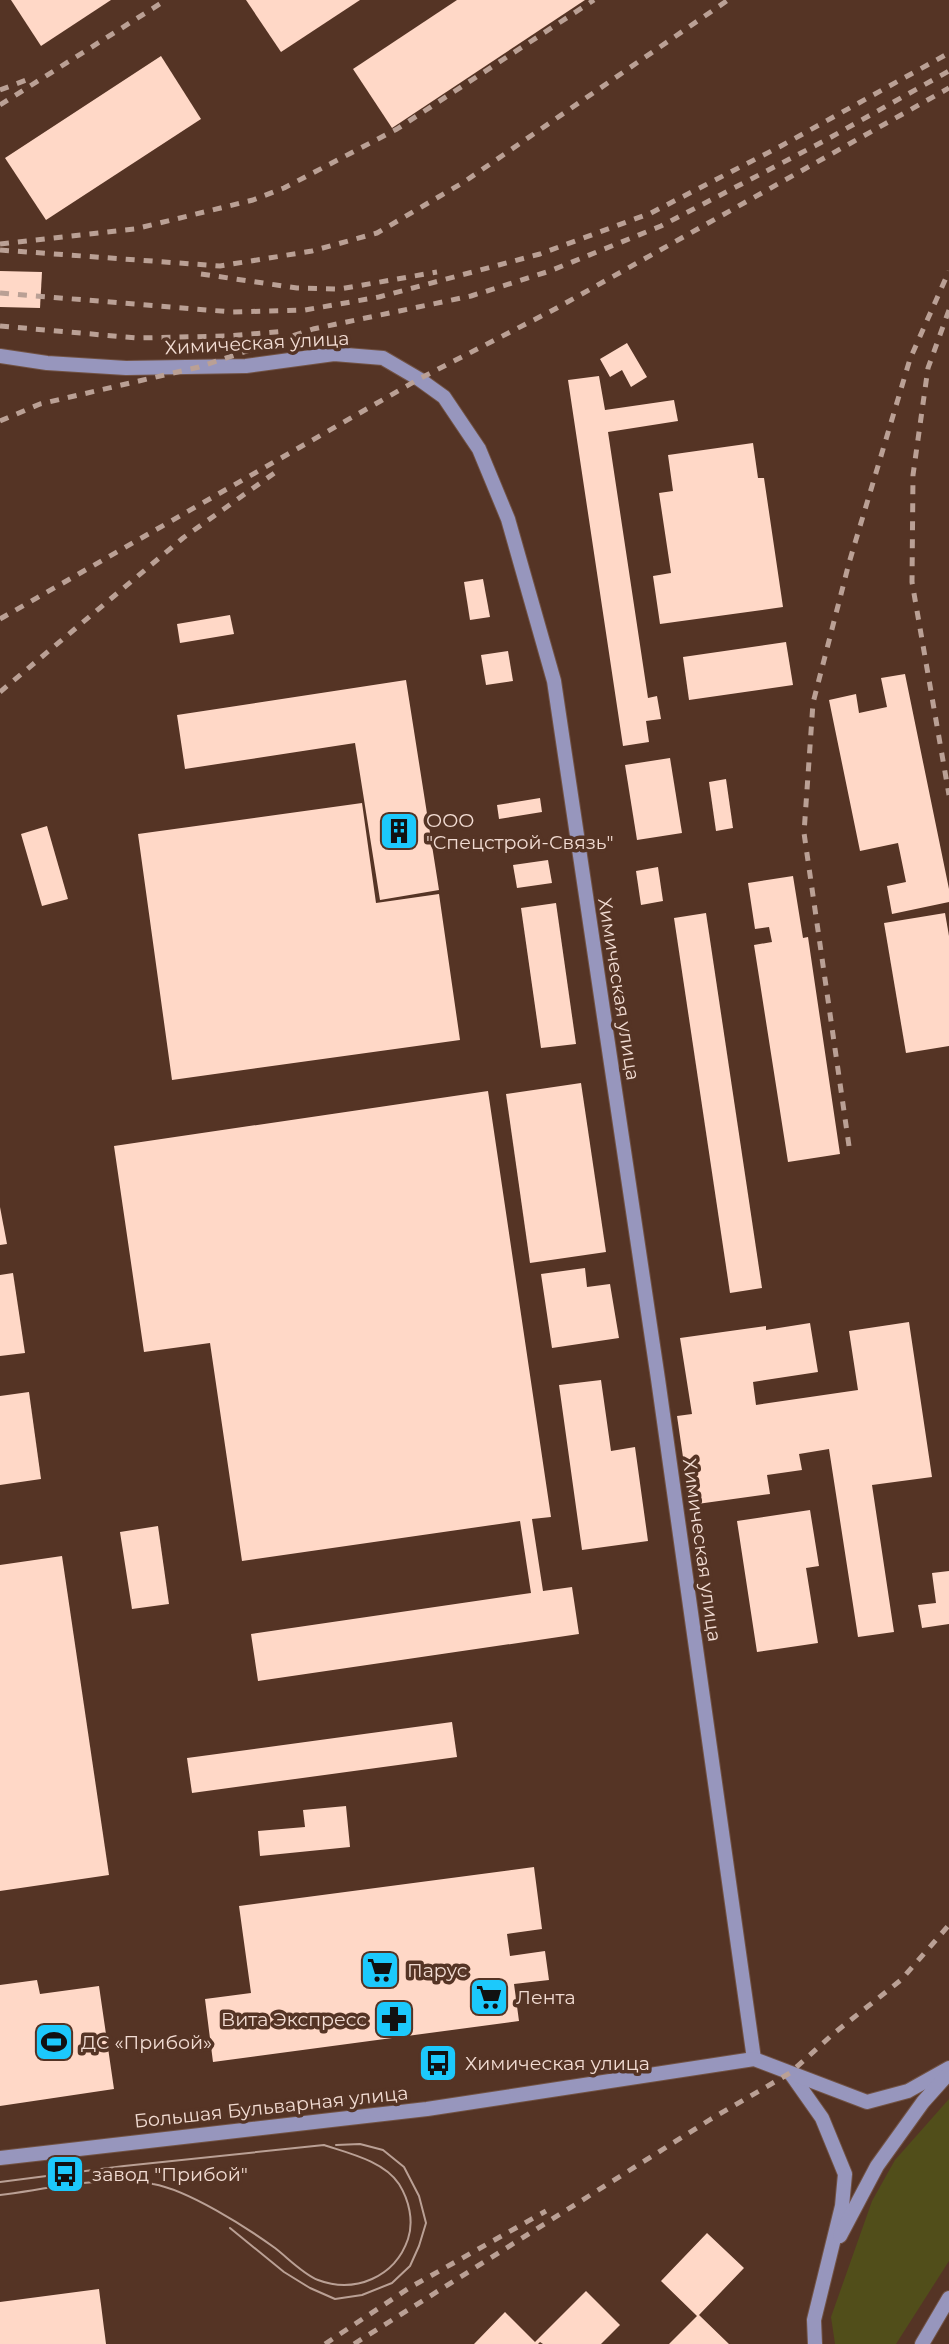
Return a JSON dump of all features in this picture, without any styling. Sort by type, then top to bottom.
[{"type":"street","name":"Химическая улица","points":[[0,356],[47,363],[126,368],[246,366],[334,354],[383,358],[444,397],[479,449],[508,519],[554,681],[656,1365],[754,2059]]},
{"type":"street","points":[[754,2059],[867,2102],[908,2091],[949,2071]]},
{"type":"street","name":"Большая Бульварная улица","points":[[0,2158],[427,2109],[754,2059]]},
{"type":"street","points":[[830,2256],[877,2166],[949,2071]]},
{"type":"street","points":[[790,2073],[822,2118],[845,2174],[842,2206],[814,2320],[815,2344]]},
{"type":"street","points":[[922,2344],[949,2298]]},
{"type":"street","points":[[814,2320],[822,2344]]},
{"type":"shaded area","points":[[949,2099],[949,2261],[896,2344],[835,2344],[831,2317],[872,2201],[895,2160]]},
{"type":"building","points":[[11,0],[111,0],[41,46]]},
{"type":"building","points":[[246,0],[360,0],[281,52]]},
{"type":"building","points":[[457,0],[585,0],[392,128],[353,69]]},
{"type":"building","points":[[161,56],[201,119],[46,220],[5,158]]},
{"type":"building","points":[[0,271],[42,272],[40,308],[0,307]]},
{"type":"building","points":[[627,343],[647,377],[631,387],[622,370],[610,377],[600,359]]},
{"type":"building","points":[[599,376],[605,410],[674,400],[678,421],[608,432],[648,698],[657,696],[661,719],[646,721],[649,742],[623,746],[568,380]]},
{"type":"building","points":[[753,443],[758,478],[764,478],[783,607],[660,624],[653,576],[671,573],[659,493],[673,491],[668,455]]},
{"type":"building","points":[[483,579],[490,617],[470,620],[464,582]]},
{"type":"building","points":[[230,615],[234,634],[180,643],[177,624]]},
{"type":"building","points":[[786,642],[793,685],[689,700],[683,657]]},
{"type":"building","points":[[508,651],[513,681],[486,685],[481,655]]},
{"type":"building","points":[[905,674],[949,889],[949,902],[892,914],[887,886],[906,882],[898,843],[860,851],[829,700],[856,694],[859,713],[887,707],[881,678]]},
{"type":"building","name":"ООО \"Спецстрой-Связь\"","points":[[406,680],[439,890],[380,900],[355,743],[185,769],[177,715]]},
{"type":"building","points":[[670,758],[682,833],[637,840],[625,765]]},
{"type":"building","points":[[726,779],[733,828],[716,831],[709,782]]},
{"type":"building","points":[[540,798],[542,812],[499,819],[497,805]]},
{"type":"building","points":[[362,803],[376,903],[439,894],[460,1040],[172,1080],[138,834]]},
{"type":"building","points":[[47,826],[68,899],[42,906],[21,834]]},
{"type":"building","points":[[548,860],[552,883],[517,888],[513,865]]},
{"type":"building","points":[[658,867],[663,901],[641,905],[636,871]]},
{"type":"building","points":[[793,876],[803,938],[808,937],[840,1154],[788,1162],[754,945],[772,942],[769,927],[755,929],[748,883]]},
{"type":"building","points":[[556,903],[576,1044],[541,1048],[521,908]]},
{"type":"building","points":[[706,913],[762,1288],[730,1293],[674,918]]},
{"type":"building","points":[[945,913],[949,936],[949,1046],[906,1053],[884,923]]},
{"type":"building","points":[[581,1083],[606,1252],[530,1263],[506,1094]]},
{"type":"building","points":[[488,1091],[551,1517],[532,1519],[543,1591],[572,1587],[579,1634],[258,1681],[251,1634],[531,1593],[520,1521],[242,1561],[210,1343],[144,1352],[114,1146]]},
{"type":"building","points":[[0,1207],[7,1244],[0,1245]]},
{"type":"building","points":[[585,1268],[587,1287],[610,1284],[619,1338],[552,1348],[541,1274]]},
{"type":"building","points":[[13,1273],[25,1353],[0,1356],[0,1275]]},
{"type":"building","points":[[909,1322],[932,1477],[872,1485],[894,1632],[858,1637],[829,1449],[799,1454],[802,1470],[767,1475],[770,1494],[690,1505],[677,1416],[692,1414],[680,1338],[810,1323],[818,1372],[753,1382],[756,1405],[858,1390],[849,1331]]},
{"type":"building","points":[[601,1380],[611,1451],[635,1447],[648,1541],[582,1550],[559,1385]]},
{"type":"building","points":[[29,1392],[41,1479],[0,1485],[0,1396]]},
{"type":"building","points":[[810,1510],[819,1566],[806,1568],[818,1643],[757,1652],[737,1521]]},
{"type":"building","points":[[158,1526],[169,1604],[132,1609],[120,1532]]},
{"type":"building","points":[[62,1556],[109,1875],[0,1891],[0,1565]]},
{"type":"building","points":[[949,1571],[949,1624],[922,1628],[918,1605],[936,1603],[932,1573]]},
{"type":"building","points":[[452,1722],[457,1757],[192,1793],[187,1758]]},
{"type":"building","points":[[346,1806],[350,1847],[260,1856],[258,1831],[305,1827],[303,1810]]},
{"type":"building","name":"Парус","points":[[534,1867],[542,1929],[507,1934],[510,1956],[545,1951],[549,1980],[514,1984],[519,2021],[213,2062],[205,1999],[251,1993],[239,1906]]},
{"type":"building","name":"ДC «Прибой»","points":[[37,1980],[40,1994],[99,1986],[114,2089],[0,2106],[0,1985]]},
{"type":"building","points":[[707,2233],[744,2268],[699,2315],[729,2344],[669,2344],[697,2316],[661,2281]]},
{"type":"building","points":[[99,2289],[106,2344],[0,2344],[0,2302]]},
{"type":"building","points":[[586,2291],[620,2325],[601,2344],[474,2344],[505,2312],[535,2342]]},
{"type":"tram line","points":[[230,2228],[284,2272],[335,2299],[362,2295],[392,2283],[410,2266],[419,2246],[426,2223],[419,2196],[404,2167],[383,2150],[360,2144],[336,2145]]},
{"type":"tram line","points":[[0,2182],[324,2145],[365,2159],[392,2176],[405,2197],[411,2225],[402,2252],[384,2272],[359,2283],[332,2284],[312,2277],[275,2248],[199,2201],[153,2184],[116,2181],[0,2195]]},
{"type":"railway","points":[[0,105],[166,0]]},
{"type":"railway","points":[[0,244],[135,229],[253,200],[284,188],[397,129],[594,0]]},
{"type":"railway","points":[[0,250],[220,266],[312,251],[377,233],[464,182],[728,0]]},
{"type":"railway","points":[[0,293],[232,312],[305,310],[379,297],[540,254],[651,213],[781,146],[949,53]]},
{"type":"railway","points":[[0,421],[40,404],[199,367],[313,329],[471,296],[550,271],[661,226],[824,141],[949,71]]},
{"type":"railway","points":[[0,90],[29,79]]},
{"type":"railway","points":[[0,619],[419,379],[555,309],[949,88]]},
{"type":"railway","points":[[849,1146],[804,833],[813,703],[849,563],[910,359],[949,271]]},
{"type":"railway","points":[[201,274],[297,288],[340,289],[437,272]]},
{"type":"railway","points":[[949,310],[928,368],[913,475],[912,582],[949,795]]},
{"type":"railway","points":[[0,326],[137,338],[228,336],[286,331]]},
{"type":"railway","points":[[0,692],[183,538],[280,469]]},
{"type":"railway","points":[[354,2344],[711,2119],[790,2073],[833,2034],[901,1980],[949,1925]]},
{"type":"railway","points":[[325,2344],[409,2288],[546,2211]]},
{"type":"place","name":"ООО \"Спецстрой-Связь\"","points":[[399,831]]},
{"type":"place","name":"Парус","points":[[380,1970]]},
{"type":"place","name":"Лента","points":[[489,1997]]},
{"type":"place","name":"Вита Экспресс","points":[[394,2019]]},
{"type":"place","name":"ДC «Прибой»","points":[[54,2042]]},
{"type":"place","name":"Химическая улица","points":[[438,2063]]},
{"type":"place","name":"завод \"Прибой\"","points":[[65,2174]]}]
